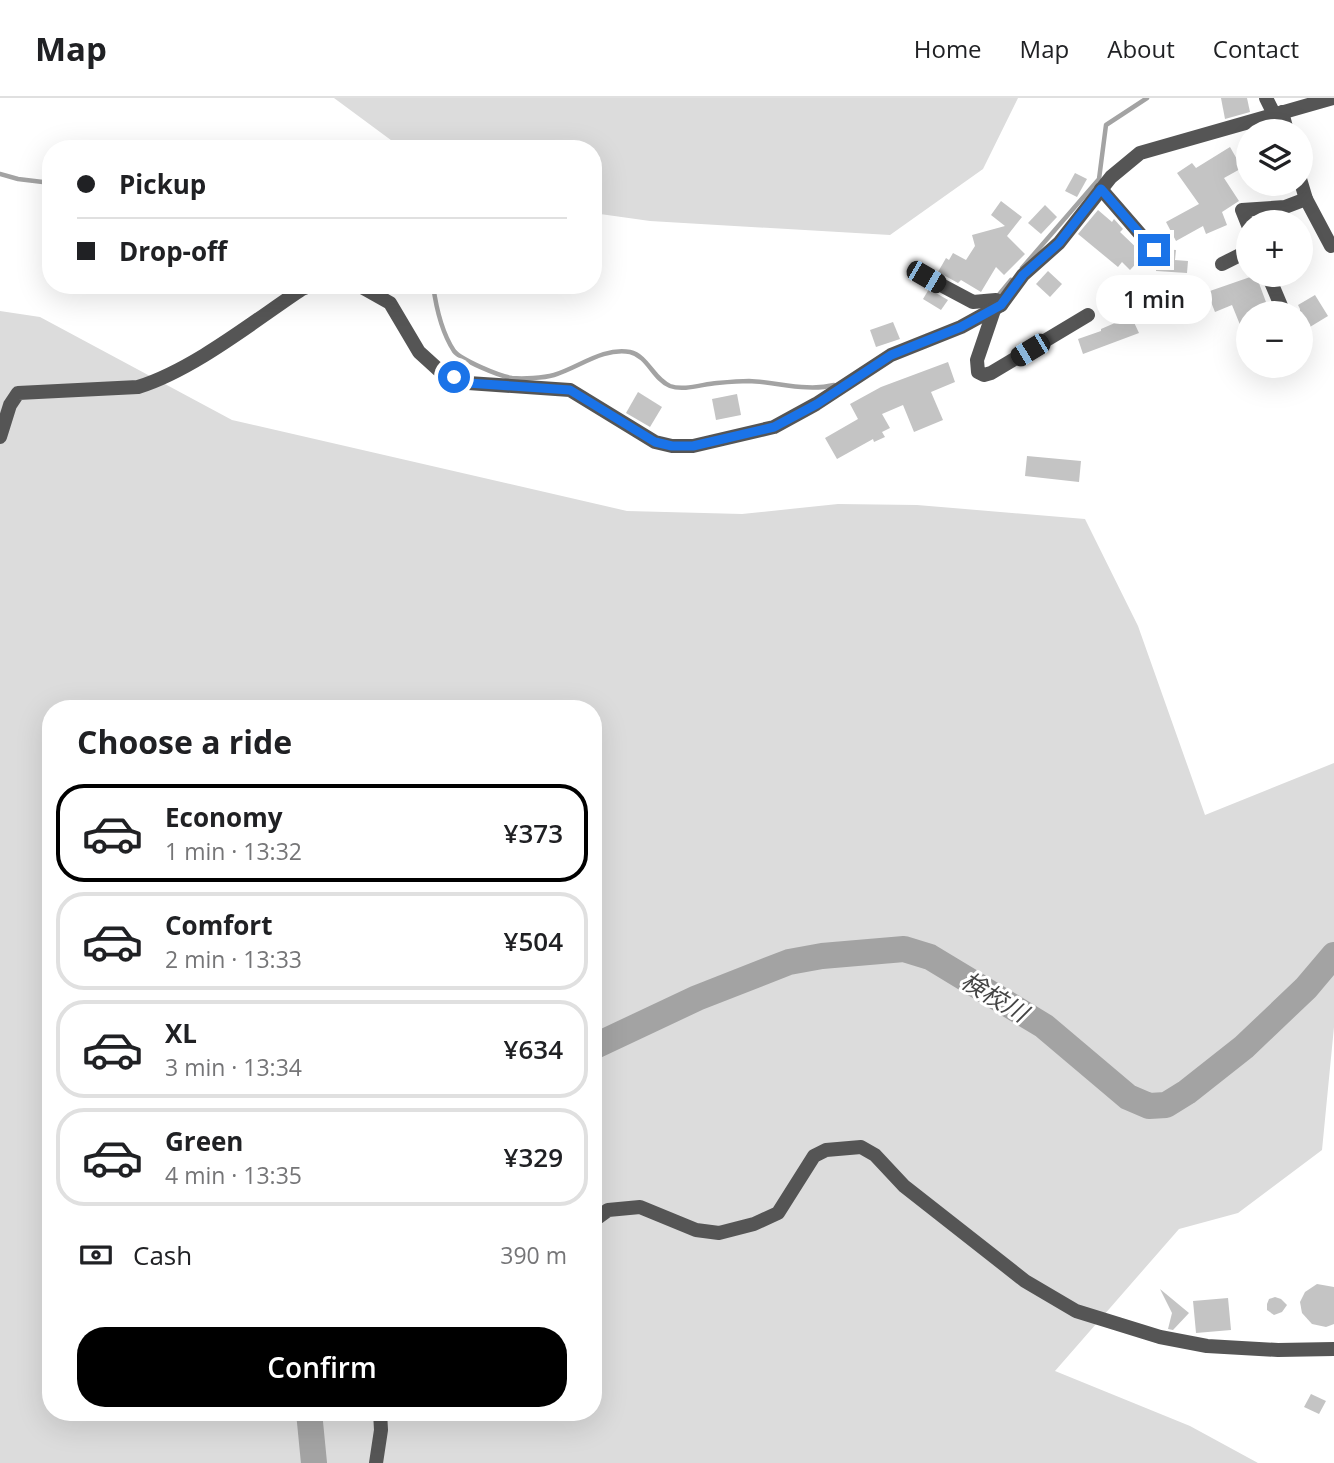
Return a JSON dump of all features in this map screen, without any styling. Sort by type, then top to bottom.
[{"type":"street","points":[[1266,98],[1281,119]]},
{"type":"street","points":[[374,294],[390,303],[419,352],[441,372],[468,383],[570,390],[655,442],[672,446],[693,446],[774,427],[817,404],[891,355],[961,327],[997,304],[1023,275],[1059,243],[1111,177],[1140,153],[1333,98]]},
{"type":"street","points":[[1101,189],[1154,250]]},
{"type":"street","points":[[1305,196],[1331,246]]},
{"type":"street","points":[[1242,210],[1285,207],[1306,199]]},
{"type":"street","points":[[1223,264],[1236,257]]},
{"type":"street","points":[[926,277],[972,302],[997,304]]},
{"type":"street","points":[[0,437],[10,405],[18,393],[138,387],[148,384],[177,371],[294,294]]},
{"type":"street","points":[[997,304],[977,360],[978,372],[984,375],[1088,315]]},
{"type":"street","points":[[602,1214],[608,1210],[640,1207],[696,1230],[719,1233],[754,1224],[778,1213],[814,1156],[827,1150],[861,1147],[876,1155],[904,1185],[1026,1280],[1076,1311],[1160,1337],[1206,1346],[1278,1350],[1334,1349]]},
{"type":"street","points":[[376,1463],[380,1421]]},
{"type":"shaded area","points":[[334,98],[1018,98],[983,169],[890,235],[650,221],[602,214],[602,140],[391,140]]},
{"type":"shaded area","points":[[0,311],[40,317],[232,420],[627,511],[742,514],[838,504],[917,505],[1085,519],[1138,626],[1205,815],[1334,763],[1334,1027],[1322,1150],[1238,1213],[1179,1229],[1055,1371],[1190,1426],[1258,1463],[0,1463]]},
{"type":"building","points":[[1221,98],[1247,98],[1250,112],[1225,119]]},
{"type":"building","points":[[1230,147],[1236,158],[1236,171],[1224,178],[1239,201],[1222,212],[1227,225],[1206,234],[1203,226],[1176,241],[1166,222],[1199,204],[1177,173],[1192,163],[1196,168]]},
{"type":"building","points":[[1075,173],[1087,179],[1077,197],[1065,191]]},
{"type":"building","points":[[1001,201],[1022,217],[1007,236],[1025,254],[1004,275],[996,267],[981,292],[961,280],[958,283],[938,272],[946,258],[949,260],[953,253],[966,260],[975,246],[972,235],[1005,226],[991,215]]},
{"type":"building","points":[[1045,205],[1057,217],[1041,234],[1028,223]]},
{"type":"building","points":[[1098,210],[1112,222],[1114,219],[1123,229],[1120,232],[1144,255],[1130,270],[1122,262],[1118,267],[1078,234]]},
{"type":"building","points":[[1163,249],[1176,250],[1175,260],[1188,261],[1187,273],[1156,271],[1157,259],[1161,257]]},
{"type":"building","points":[[1048,271],[1062,284],[1050,297],[1036,284]]},
{"type":"building","points":[[1236,282],[1236,287],[1260,287],[1266,301],[1236,301],[1236,315],[1232,305],[1215,312],[1207,292]]},
{"type":"building","points":[[929,289],[948,300],[941,310],[923,299]]},
{"type":"building","points":[[1315,295],[1328,316],[1313,325],[1313,301],[1305,301]]},
{"type":"building","points":[[1131,316],[1139,333],[1083,354],[1078,339]]},
{"type":"building","points":[[893,322],[900,339],[876,347],[870,330]]},
{"type":"building","points":[[948,362],[955,382],[931,392],[943,420],[914,432],[903,405],[882,414],[890,428],[882,432],[885,437],[874,442],[873,439],[837,459],[825,438],[858,419],[850,404],[881,387]]},
{"type":"building","points":[[638,392],[662,407],[650,427],[626,413]]},
{"type":"building","points":[[737,394],[741,415],[716,420],[712,399]]},
{"type":"building","points":[[1027,456],[1081,461],[1079,482],[1025,476]]},
{"type":"building","points":[[1317,1284],[1334,1287],[1334,1324],[1326,1327],[1312,1324],[1302,1313],[1300,1302],[1305,1292]]},
{"type":"building","points":[[1160,1289],[1189,1313],[1173,1330],[1168,1329],[1172,1313]]},
{"type":"building","points":[[1275,1297],[1287,1305],[1282,1312],[1274,1315],[1267,1310],[1267,1304],[1269,1299]]},
{"type":"building","points":[[1228,1298],[1231,1330],[1196,1333],[1193,1301]]},
{"type":"building","points":[[1311,1394],[1326,1401],[1319,1414],[1304,1407]]},
{"type":"waterway","points":[[1022,268],[1099,179],[1106,125],[1147,98]]},
{"type":"waterway","points":[[0,174],[42,182]]},
{"type":"waterway","points":[[997,297],[1011,280]]},
{"type":"waterway","points":[[435,294],[440,320],[454,351],[472,363],[506,377],[549,376],[600,355],[620,351],[636,354],[664,383],[675,387],[745,381],[803,387],[834,385]]},
{"type":"waterway","name":"検校川","points":[[602,1043],[697,998],[789,962],[822,956],[904,949],[930,957],[1044,1026],[1128,1097],[1149,1106],[1166,1105],[1244,1047],[1306,988],[1334,955]]},
{"type":"waterway","name":"検校川","points":[[310,1421],[314,1463]]},
{"type":"route","points":[[454,377],[468,383],[570,390],[655,442],[672,446],[693,446],[774,427],[817,404],[891,355],[961,327],[1001,305],[1023,275],[1059,243],[1101,189],[1154,250]]}]
